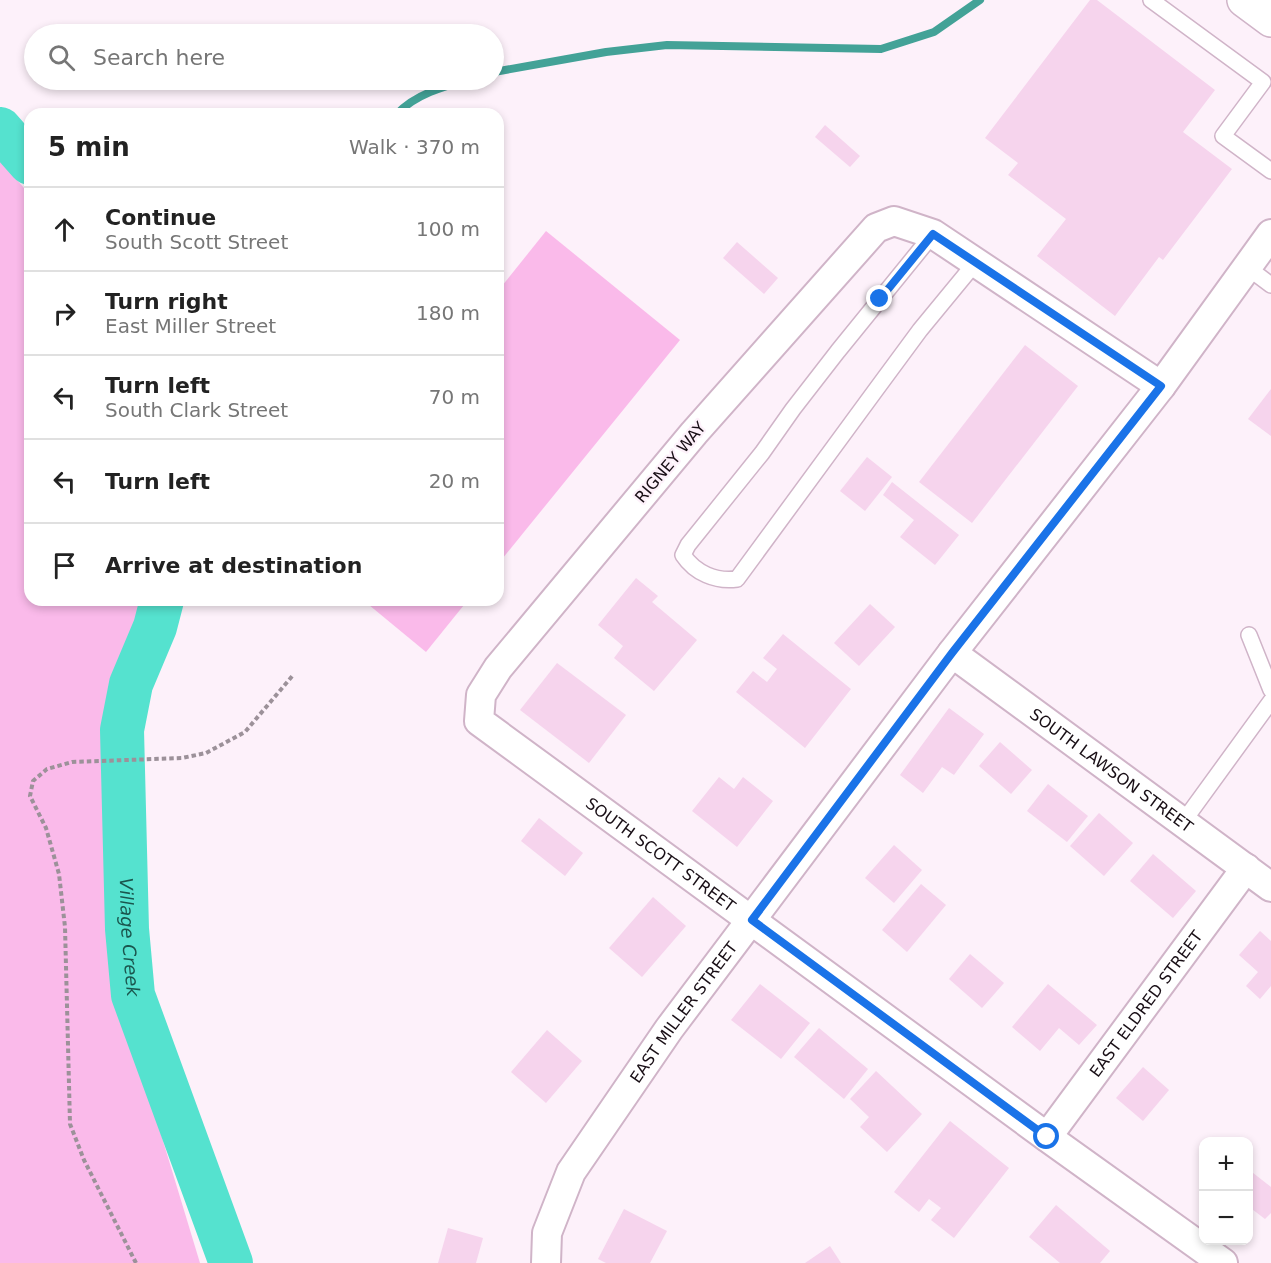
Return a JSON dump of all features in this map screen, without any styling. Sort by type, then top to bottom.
[{"type":"street","points":[[1244,0],[1271,20]]},
{"type":"street","name":"RIGNEY WAY","points":[[479,721],[481,695],[505,659],[694,433],[876,228],[894,221],[933,234]]},
{"type":"street","points":[[933,234],[1161,386]]},
{"type":"street","name":"EAST MILLER STREET","points":[[546,1263],[547,1233],[571,1172],[669,1029],[952,653],[1161,386],[1271,234]]},
{"type":"street","name":"SOUTH LAWSON STREET","points":[[952,653],[1271,887]]},
{"type":"street","name":"SOUTH SCOTT STREET","points":[[479,721],[1223,1263]]},
{"type":"street","name":"EAST ELDRED STREET","points":[[1047,1137],[1246,868]]},
{"type":"lane","points":[[1151,0],[1267,76],[1223,136],[1271,171]]},
{"type":"lane","points":[[933,234],[838,351],[762,453],[688,545],[683,555],[688,563],[702,573],[727,581],[737,579],[920,330],[976,262]]},
{"type":"lane","points":[[1247,267],[1271,285]]},
{"type":"lane","points":[[1249,635],[1271,690]]},
{"type":"lane","points":[[1183,822],[1271,701]]},
{"type":"path","points":[[136,1263],[84,1160],[70,1125],[64,927],[59,874],[46,828],[30,796],[33,781],[47,769],[72,762],[182,758],[206,753],[245,732],[294,674]]},
{"type":"shaded area","points":[[0,160],[24,188],[24,606],[149,606],[111,719],[117,989],[200,1263],[0,1263]]},
{"type":"shaded area","points":[[546,231],[680,340],[504,557],[504,284]]},
{"type":"shaded area","points":[[370,606],[463,606],[426,652]]},
{"type":"building","points":[[1090,0],[1097,0],[1215,90],[1183,132],[1232,169],[1163,260],[1159,257],[1115,316],[1037,256],[1066,219],[1008,175],[1018,163],[985,138]]},
{"type":"building","points":[[825,125],[860,156],[850,167],[815,137]]},
{"type":"building","points":[[737,242],[778,278],[764,294],[723,258]]},
{"type":"building","points":[[1025,345],[1078,386],[972,523],[919,482]]},
{"type":"building","points":[[1271,389],[1271,436],[1248,419]]},
{"type":"building","points":[[867,457],[892,477],[865,511],[840,491]]},
{"type":"building","points":[[892,482],[959,535],[935,565],[900,537],[914,520],[883,495]]},
{"type":"building","points":[[636,578],[658,596],[652,602],[697,640],[654,691],[614,658],[623,646],[598,625]]},
{"type":"building","points":[[870,604],[895,627],[859,666],[834,643]]},
{"type":"building","points":[[783,634],[851,689],[805,748],[736,692],[753,671],[767,682],[777,669],[763,658]]},
{"type":"building","points":[[557,663],[626,715],[589,763],[520,710]]},
{"type":"building","points":[[949,708],[984,734],[954,775],[942,767],[923,793],[900,775]]},
{"type":"building","points":[[1000,742],[1032,770],[1011,794],[979,766]]},
{"type":"building","points":[[719,777],[734,789],[743,777],[773,801],[737,847],[692,811]]},
{"type":"building","points":[[1048,784],[1088,816],[1067,842],[1027,811]]},
{"type":"building","points":[[1099,813],[1133,843],[1104,876],[1070,846]]},
{"type":"building","points":[[539,818],[583,853],[565,876],[521,841]]},
{"type":"building","points":[[894,845],[922,870],[894,903],[865,878]]},
{"type":"building","points":[[1153,854],[1196,891],[1173,918],[1130,881]]},
{"type":"building","points":[[921,884],[946,905],[907,952],[882,930]]},
{"type":"building","points":[[653,897],[686,926],[642,977],[609,948]]},
{"type":"building","points":[[1260,931],[1271,941],[1271,986],[1260,999],[1246,986],[1258,972],[1239,955]]},
{"type":"building","points":[[970,954],[1004,983],[982,1008],[949,979]]},
{"type":"building","points":[[760,984],[810,1023],[781,1059],[731,1020]]},
{"type":"building","points":[[1048,984],[1097,1025],[1079,1045],[1059,1028],[1040,1051],[1012,1027]]},
{"type":"building","points":[[819,1028],[868,1069],[844,1099],[794,1057]]},
{"type":"building","points":[[547,1030],[582,1061],[546,1103],[511,1072]]},
{"type":"building","points":[[1143,1067],[1169,1090],[1143,1121],[1116,1098]]},
{"type":"building","points":[[876,1071],[922,1114],[887,1152],[860,1127],[869,1117],[850,1099]]},
{"type":"building","points":[[950,1121],[1009,1168],[954,1238],[931,1220],[941,1208],[929,1199],[919,1212],[894,1192]]},
{"type":"building","points":[[1253,1173],[1271,1187],[1271,1213],[1265,1219],[1253,1210]]},
{"type":"building","points":[[1056,1205],[1110,1251],[1100,1263],[1060,1263],[1029,1237]]},
{"type":"building","points":[[624,1209],[667,1231],[650,1263],[606,1263],[598,1259]]},
{"type":"building","points":[[448,1228],[483,1238],[476,1263],[438,1263]]},
{"type":"building","points":[[830,1246],[841,1263],[805,1263]]},
{"type":"waterway","points":[[504,70],[606,52],[667,45],[881,49],[934,32],[980,0]]},
{"type":"waterway","points":[[403,108],[434,90]]},
{"type":"waterway","name":"Village Creek","points":[[0,129],[24,156]]},
{"type":"waterway","name":"Village Creek","points":[[160,606],[155,627],[131,684],[122,730],[127,929],[133,995],[231,1263]]},
{"type":"route","points":[[880,299],[933,234],[1161,386],[952,653],[752,920],[1047,1137]]}]
